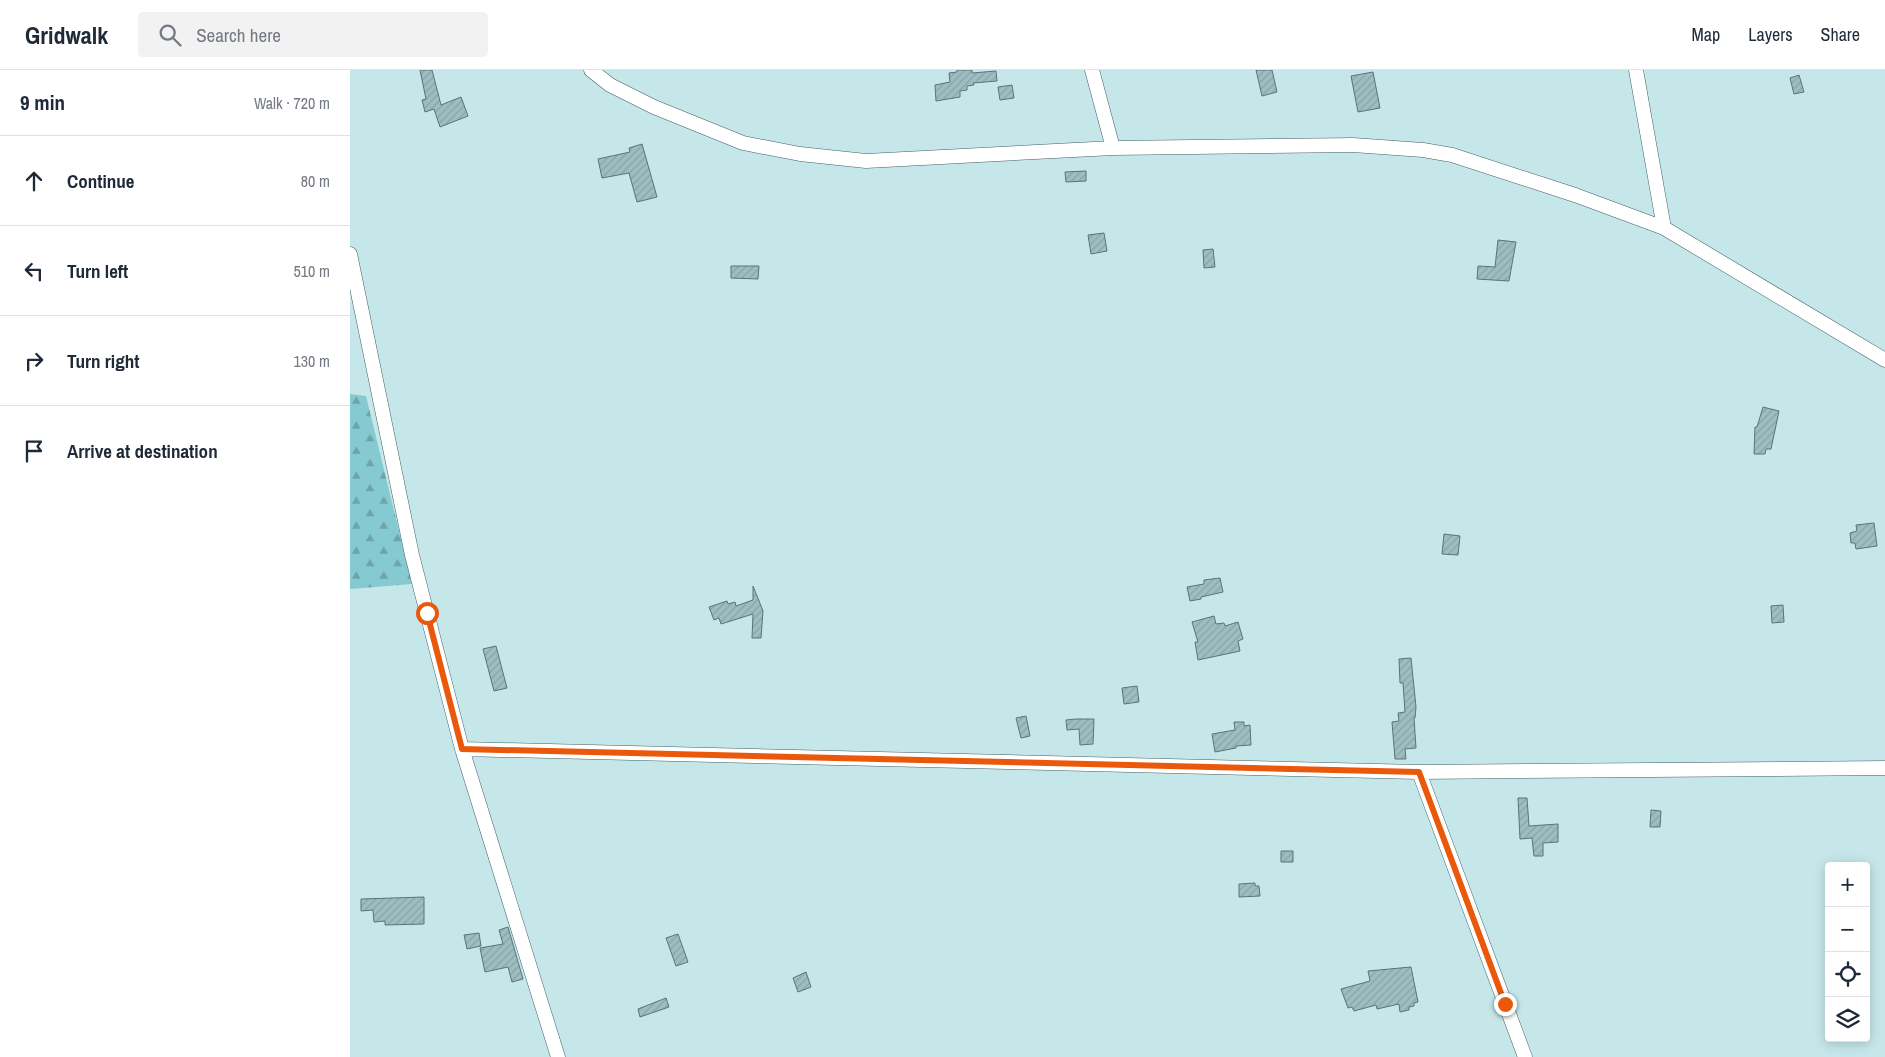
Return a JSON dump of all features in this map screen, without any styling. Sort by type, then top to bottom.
[{"type":"street","points":[[590,70],[610,85],[654,107],[743,143],[800,154],[866,161],[1113,148],[1353,145],[1423,150],[1452,155],[1575,194],[1664,228],[1885,360]]},
{"type":"street","points":[[1092,70],[1113,148]]},
{"type":"street","points":[[1636,70],[1664,228]]},
{"type":"street","points":[[350,254],[412,555],[462,749],[558,1057]]},
{"type":"street","points":[[462,749],[1419,772],[1885,768]]},
{"type":"street","points":[[1419,772],[1525,1057]]},
{"type":"green space","points":[[350,394],[366,396],[412,584],[350,589]]},
{"type":"building","points":[[420,70],[432,70],[441,105],[461,97],[468,116],[440,127],[434,109],[425,112],[422,100],[426,99]]},
{"type":"building","points":[[957,70],[972,70],[972,73],[996,71],[997,81],[973,83],[974,85],[967,86],[967,90],[960,91],[960,97],[936,101],[935,85],[950,82],[949,73],[957,72]]},
{"type":"building","points":[[1256,70],[1272,70],[1277,92],[1262,96]]},
{"type":"building","points":[[1373,72],[1380,108],[1358,112],[1351,76]]},
{"type":"building","points":[[1799,75],[1804,92],[1794,94],[1790,78]]},
{"type":"building","points":[[1012,85],[1014,98],[1000,100],[998,87]]},
{"type":"building","points":[[642,144],[657,197],[637,202],[629,173],[602,178],[598,159],[630,152],[629,148]]},
{"type":"building","points":[[1086,171],[1086,181],[1066,182],[1065,172]]},
{"type":"building","points":[[1104,233],[1107,251],[1091,254],[1088,235]]},
{"type":"building","points":[[1498,240],[1516,242],[1509,281],[1477,279],[1478,266],[1495,267]]},
{"type":"building","points":[[1213,249],[1215,267],[1204,268],[1203,250]]},
{"type":"building","points":[[731,266],[759,266],[758,279],[731,278]]},
{"type":"building","points":[[1763,407],[1779,411],[1771,449],[1766,449],[1765,454],[1754,454],[1755,427],[1757,427]]},
{"type":"building","points":[[1874,523],[1877,546],[1856,549],[1855,543],[1851,543],[1850,533],[1857,531],[1856,525]]},
{"type":"building","points":[[1444,534],[1460,536],[1458,555],[1442,554]]},
{"type":"building","points":[[1220,578],[1223,592],[1190,601],[1187,587],[1204,584],[1204,580]]},
{"type":"building","points":[[753,586],[763,611],[761,638],[752,638],[753,614],[721,624],[719,618],[714,620],[709,607],[727,601],[728,604],[735,602],[736,606],[753,600]]},
{"type":"building","points":[[1783,605],[1784,622],[1772,623],[1771,606]]},
{"type":"building","points":[[1214,616],[1216,624],[1224,623],[1225,626],[1238,622],[1243,639],[1238,641],[1240,651],[1198,660],[1195,642],[1198,642],[1192,622]]},
{"type":"building","points":[[496,646],[507,688],[494,691],[483,649]]},
{"type":"building","points":[[1411,658],[1416,707],[1414,718],[1416,748],[1405,749],[1406,759],[1395,759],[1392,722],[1399,721],[1398,713],[1405,712],[1403,683],[1400,683],[1399,659]]},
{"type":"building","points":[[1137,686],[1139,702],[1124,704],[1122,688]]},
{"type":"building","points":[[1026,716],[1030,736],[1021,738],[1016,718]]},
{"type":"building","points":[[1094,719],[1093,744],[1080,745],[1079,729],[1067,730],[1066,720]]},
{"type":"building","points":[[1234,722],[1244,722],[1244,726],[1250,725],[1251,745],[1236,746],[1236,748],[1215,752],[1212,734],[1235,730]]},
{"type":"building","points":[[1518,798],[1527,798],[1529,826],[1558,824],[1558,842],[1543,843],[1543,856],[1534,856],[1532,838],[1520,839]]},
{"type":"building","points":[[1651,810],[1661,811],[1660,827],[1650,827]]},
{"type":"building","points":[[1281,851],[1293,851],[1293,862],[1281,862]]},
{"type":"building","points":[[1255,883],[1255,886],[1259,886],[1260,896],[1239,897],[1239,884]]},
{"type":"building","points":[[424,897],[424,924],[385,925],[385,921],[374,922],[373,910],[361,911],[361,899]]},
{"type":"building","points":[[508,927],[523,979],[512,982],[508,967],[485,972],[480,948],[503,944],[499,930]]},
{"type":"building","points":[[479,933],[481,946],[467,949],[464,935]]},
{"type":"building","points":[[678,934],[688,962],[676,966],[666,938]]},
{"type":"building","points":[[1411,967],[1418,1002],[1414,1003],[1414,1006],[1409,1007],[1409,1010],[1400,1012],[1399,1004],[1377,1009],[1376,1005],[1354,1011],[1352,1007],[1348,1008],[1341,989],[1370,981],[1368,971]]},
{"type":"building","points":[[806,972],[811,987],[798,992],[793,978]]},
{"type":"building","points":[[666,998],[669,1007],[640,1017],[638,1009]]},
{"type":"route","points":[[427,613],[462,749],[1419,772],[1505,1004]]}]
